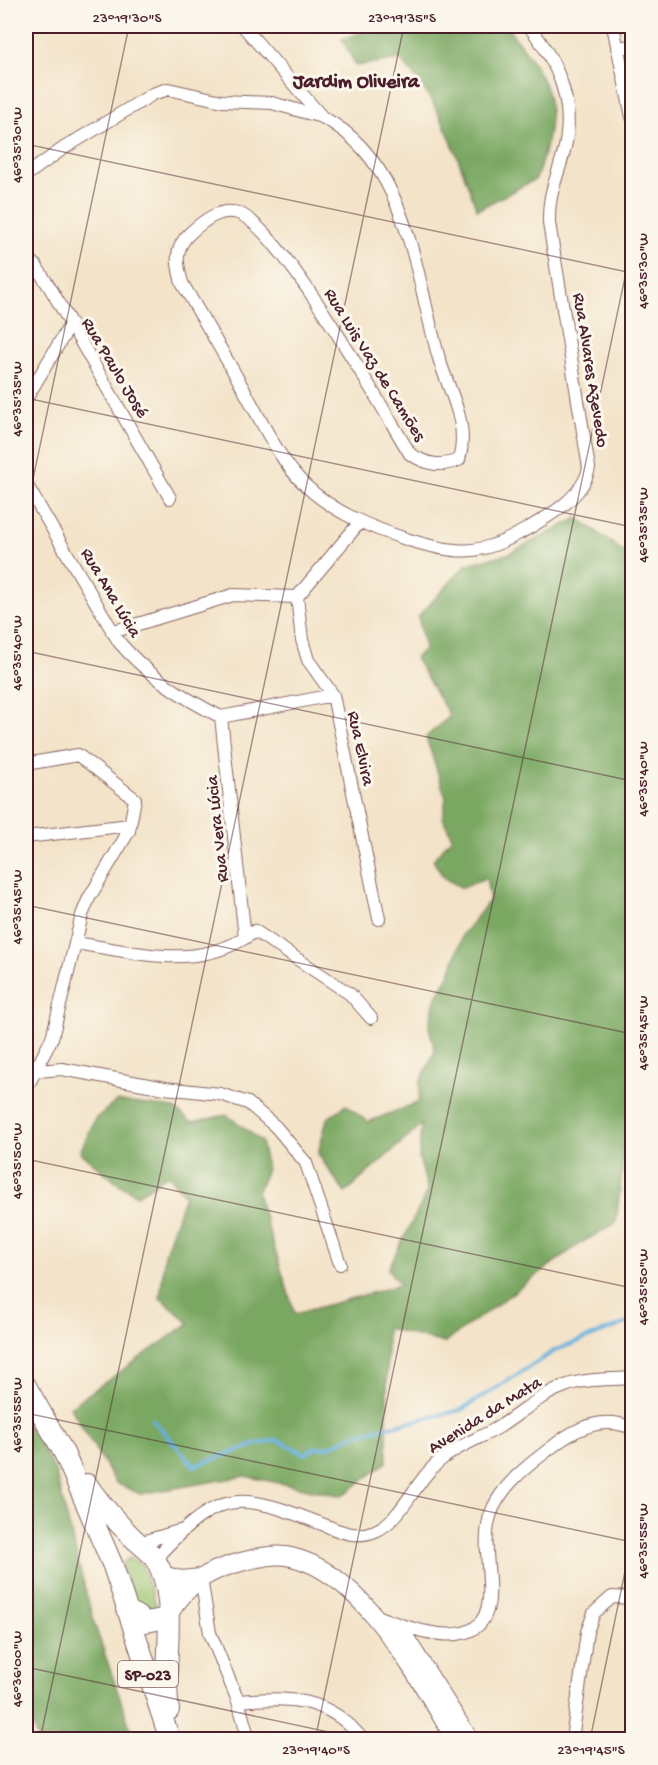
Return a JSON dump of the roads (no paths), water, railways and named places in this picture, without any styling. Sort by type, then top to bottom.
[{"type":"main road","name":"SP-023","points":[[26,1386],[64,1453],[99,1504],[139,1543],[159,1567],[169,1613],[166,1693],[172,1740]]},
{"type":"main road","name":"SP-023","points":[[64,1453],[113,1566],[172,1740]]},
{"type":"main road","points":[[113,1566],[116,1557],[139,1543]]},
{"type":"main road","points":[[126,1609],[146,1622],[162,1619],[180,1597],[211,1571],[249,1560],[289,1556],[310,1563],[332,1577],[375,1616],[410,1666],[456,1740]]},
{"type":"main road","points":[[159,1567],[181,1580],[201,1578]]},
{"type":"street","name":"Rua Luis Vaz de Camões","points":[[243,26],[322,117],[339,125],[364,148],[391,191],[404,223],[441,364],[461,414],[463,447],[459,460],[442,466],[424,462],[411,454],[305,284],[276,248],[248,219],[238,213],[217,213],[200,224],[179,246],[177,266],[182,284],[290,468],[321,499],[360,522]]},
{"type":"street","name":"Rua Alvares Azevedo","points":[[360,522],[447,550],[464,552],[484,549],[532,526],[573,496],[586,479],[589,468],[586,438],[549,223],[550,192],[567,141],[567,107],[557,68],[529,26]]},
{"type":"street","points":[[613,26],[633,117]]},
{"type":"street","points":[[618,48],[633,46]]},
{"type":"street","points":[[26,176],[64,148],[153,94],[168,89],[222,101],[272,103],[322,117]]},
{"type":"street","name":"Rua Paulo José","points":[[26,258],[36,266],[170,498]]},
{"type":"street","points":[[26,399],[69,325]]},
{"type":"street","name":"Rua Ana Lúcia","points":[[26,484],[112,632],[137,660],[201,707],[221,717]]},
{"type":"street","points":[[333,695],[308,660],[302,640],[297,597],[360,522]]},
{"type":"street","points":[[112,632],[233,595],[297,597]]},
{"type":"street","name":"Rua Elvira","points":[[221,717],[333,695],[379,919]]},
{"type":"street","name":"Rua Vera Lúcia","points":[[221,717],[245,938]]},
{"type":"street","points":[[26,764],[78,755],[135,799],[129,831],[89,898],[51,1038],[37,1071],[26,1089]]},
{"type":"street","points":[[26,837],[130,825]]},
{"type":"street","points":[[75,943],[180,957],[218,952],[255,931],[350,994],[371,1018]]},
{"type":"street","points":[[26,1059],[37,1071]]},
{"type":"street","points":[[37,1071],[62,1069],[165,1088],[220,1094],[248,1103],[276,1127],[306,1163],[340,1264]]},
{"type":"street","name":"Avenida da Mata","points":[[181,1531],[210,1510],[242,1501],[279,1507],[348,1534],[361,1534],[376,1530],[387,1523],[426,1474],[446,1455],[496,1429],[553,1391],[582,1382],[633,1378]]},
{"type":"street","points":[[375,1616],[401,1626],[437,1635],[464,1632],[475,1626],[487,1611],[489,1598],[487,1538],[489,1518],[507,1486],[543,1454],[570,1434],[589,1425],[614,1424],[633,1428]]},
{"type":"street","points":[[139,1543],[181,1531]]},
{"type":"street","points":[[159,1567],[181,1531]]},
{"type":"street","points":[[201,1578],[210,1633],[238,1701],[249,1740]]},
{"type":"street","points":[[572,1740],[587,1632],[594,1613],[612,1597],[633,1598]]},
{"type":"street","points":[[401,1626],[473,1740]]},
{"type":"street","points":[[238,1701],[294,1699],[319,1704],[338,1715],[363,1740]]},
{"type":"waterway","points":[[152,1419],[194,1466],[257,1444],[278,1440],[305,1454],[315,1448],[328,1447],[357,1434],[461,1410],[556,1350],[632,1321]]},
{"type":"district","name":"Jardim Oliveira","points":[[356,80]]}]
